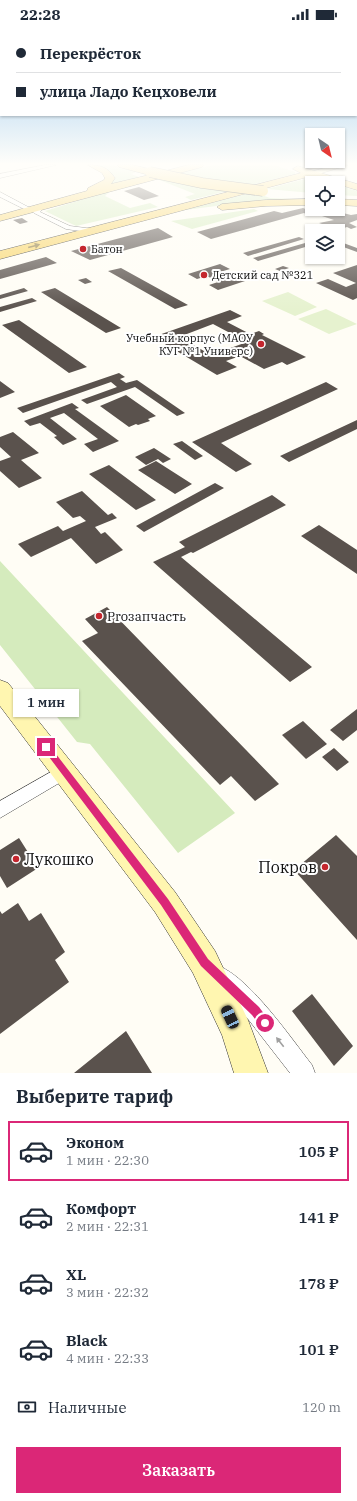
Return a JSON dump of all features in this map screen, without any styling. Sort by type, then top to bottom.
[{"type":"main road","points":[[0,218],[18,214]]},
{"type":"main road","points":[[0,255],[160,214]]},
{"type":"main road","points":[[114,226],[183,214]]},
{"type":"main road","points":[[0,689],[165,902],[204,962],[237,1031],[251,1073]]},
{"type":"street","points":[[30,214],[63,229],[67,238]]},
{"type":"street","points":[[40,214],[68,228],[94,231]]},
{"type":"street","points":[[0,810],[65,772]]},
{"type":"street","points":[[204,962],[256,1011],[304,1073]]},
{"type":"green space","points":[[51,214],[129,214],[76,226]]},
{"type":"green space","points":[[221,214],[248,214],[192,229],[171,221]]},
{"type":"green space","points":[[288,292],[317,307],[295,316],[262,301]]},
{"type":"green space","points":[[326,309],[357,324],[329,334],[298,319]]},
{"type":"green space","points":[[0,561],[235,813],[178,853],[90,744],[77,742],[0,645]]},
{"type":"building","points":[[264,214],[301,214],[211,239],[197,232]]},
{"type":"building","points":[[345,214],[357,214],[357,220],[349,223],[357,227],[351,229],[345,228],[345,224],[319,223],[334,220],[322,216],[345,216]]},
{"type":"building","points":[[22,218],[28,222],[20,224],[13,220]]},
{"type":"building","points":[[158,228],[173,237],[90,260],[71,251]]},
{"type":"building","points":[[299,237],[304,239],[248,256],[243,253]]},
{"type":"building","points":[[305,243],[305,247],[258,261],[253,258]]},
{"type":"building","points":[[345,244],[357,248],[357,252],[345,248]]},
{"type":"building","points":[[46,257],[57,263],[0,279],[0,270]]},
{"type":"building","points":[[220,264],[230,269],[220,272],[231,277],[240,274],[251,279],[218,290],[209,285],[218,282],[207,276],[197,279],[188,274]]},
{"type":"building","points":[[357,265],[357,298],[353,300],[316,283],[328,279],[346,287],[356,283],[333,273]]},
{"type":"building","points":[[283,266],[289,268],[280,271],[275,269]]},
{"type":"building","points":[[121,268],[188,305],[175,309],[108,271]]},
{"type":"building","points":[[86,278],[92,282],[85,284],[78,280]]},
{"type":"building","points":[[24,288],[28,291],[0,299],[0,295]]},
{"type":"building","points":[[55,288],[121,328],[106,333],[41,292]]},
{"type":"building","points":[[32,298],[37,301],[0,312],[0,307]]},
{"type":"building","name":"Учебный корпус (МАОУ КУГ №1 Универс)","points":[[230,310],[242,316],[227,322],[250,334],[259,331],[264,334],[262,335],[306,357],[287,365],[282,362],[264,369],[240,356],[226,361],[237,367],[217,375],[153,337]],"holes":[[[213,324],[247,342],[225,350],[219,347],[214,349],[221,353],[213,356],[179,337]]]},
{"type":"building","points":[[19,320],[87,367],[69,373],[2,325]]},
{"type":"building","points":[[119,373],[125,377],[120,379],[126,383],[137,380],[185,413],[177,416],[135,387],[87,404],[81,400],[117,387],[111,382],[23,413],[17,408]]},
{"type":"building","points":[[0,381],[15,392],[0,398]]},
{"type":"building","points":[[326,382],[338,389],[221,443],[252,464],[236,472],[192,442]]},
{"type":"building","points":[[126,395],[156,416],[148,419],[150,421],[129,427],[100,406]]},
{"type":"building","points":[[72,403],[79,408],[75,409],[119,441],[93,452],[84,444],[98,439],[64,413],[50,418],[77,439],[63,445],[54,437],[57,436],[40,423],[30,426],[24,421]]},
{"type":"building","points":[[357,420],[357,429],[289,462],[280,456]]},
{"type":"building","points":[[13,432],[39,453],[21,460],[42,478],[19,488],[0,471],[0,461],[11,457],[0,447],[0,437]]},
{"type":"building","points":[[182,441],[203,456],[195,460],[173,444]]},
{"type":"building","points":[[154,448],[171,459],[163,463],[158,459],[146,465],[135,457]]},
{"type":"building","points":[[156,461],[192,484],[175,494],[138,470]]},
{"type":"building","points":[[109,465],[156,500],[136,510],[89,474]]},
{"type":"building","points":[[215,483],[224,488],[144,532],[136,526]]},
{"type":"building","points":[[82,491],[108,515],[112,513],[117,518],[95,527],[101,534],[105,532],[123,550],[96,564],[71,538],[31,557],[18,544],[58,526],[63,531],[86,521],[80,516],[73,518],[56,502]]},
{"type":"building","points":[[272,495],[286,505],[193,553],[191,552],[181,557],[312,667],[290,682],[153,562],[185,547],[179,542]]},
{"type":"building","points":[[319,525],[357,550],[357,574],[301,536]]},
{"type":"building","points":[[107,607],[279,784],[255,801],[231,776],[220,785],[82,641],[98,633],[85,619]]},
{"type":"building","points":[[357,709],[357,730],[343,741],[330,730]]},
{"type":"building","points":[[303,721],[327,744],[306,759],[282,735]]},
{"type":"building","points":[[334,748],[349,762],[337,771],[322,757]]},
{"type":"building","points":[[336,835],[357,856],[357,940],[294,870]]},
{"type":"building","name":"Лукошко","points":[[19,838],[38,868],[7,888],[0,876],[0,850]]},
{"type":"building","points":[[18,903],[29,921],[41,913],[65,952],[55,960],[69,982],[0,1034],[0,911],[2,914]]},
{"type":"building","points":[[312,994],[353,1046],[334,1066],[292,1011]]},
{"type":"building","points":[[126,1031],[152,1073],[74,1073]]},
{"type":"place","name":"Батон","points":[[83,249]]},
{"type":"place","name":"Детский сад №321","points":[[204,275]]},
{"type":"place","name":"Учебный корпус (МАОУ КУГ №1 Универс)","points":[[261,344]]},
{"type":"place","name":"Proзапчасть","points":[[99,616]]},
{"type":"place","name":"Лукошко","points":[[16,859]]},
{"type":"place","name":"Покров","points":[[325,867]]},
{"type":"route","points":[[46,747],[165,902],[204,962],[256,1011],[265,1023]]}]
